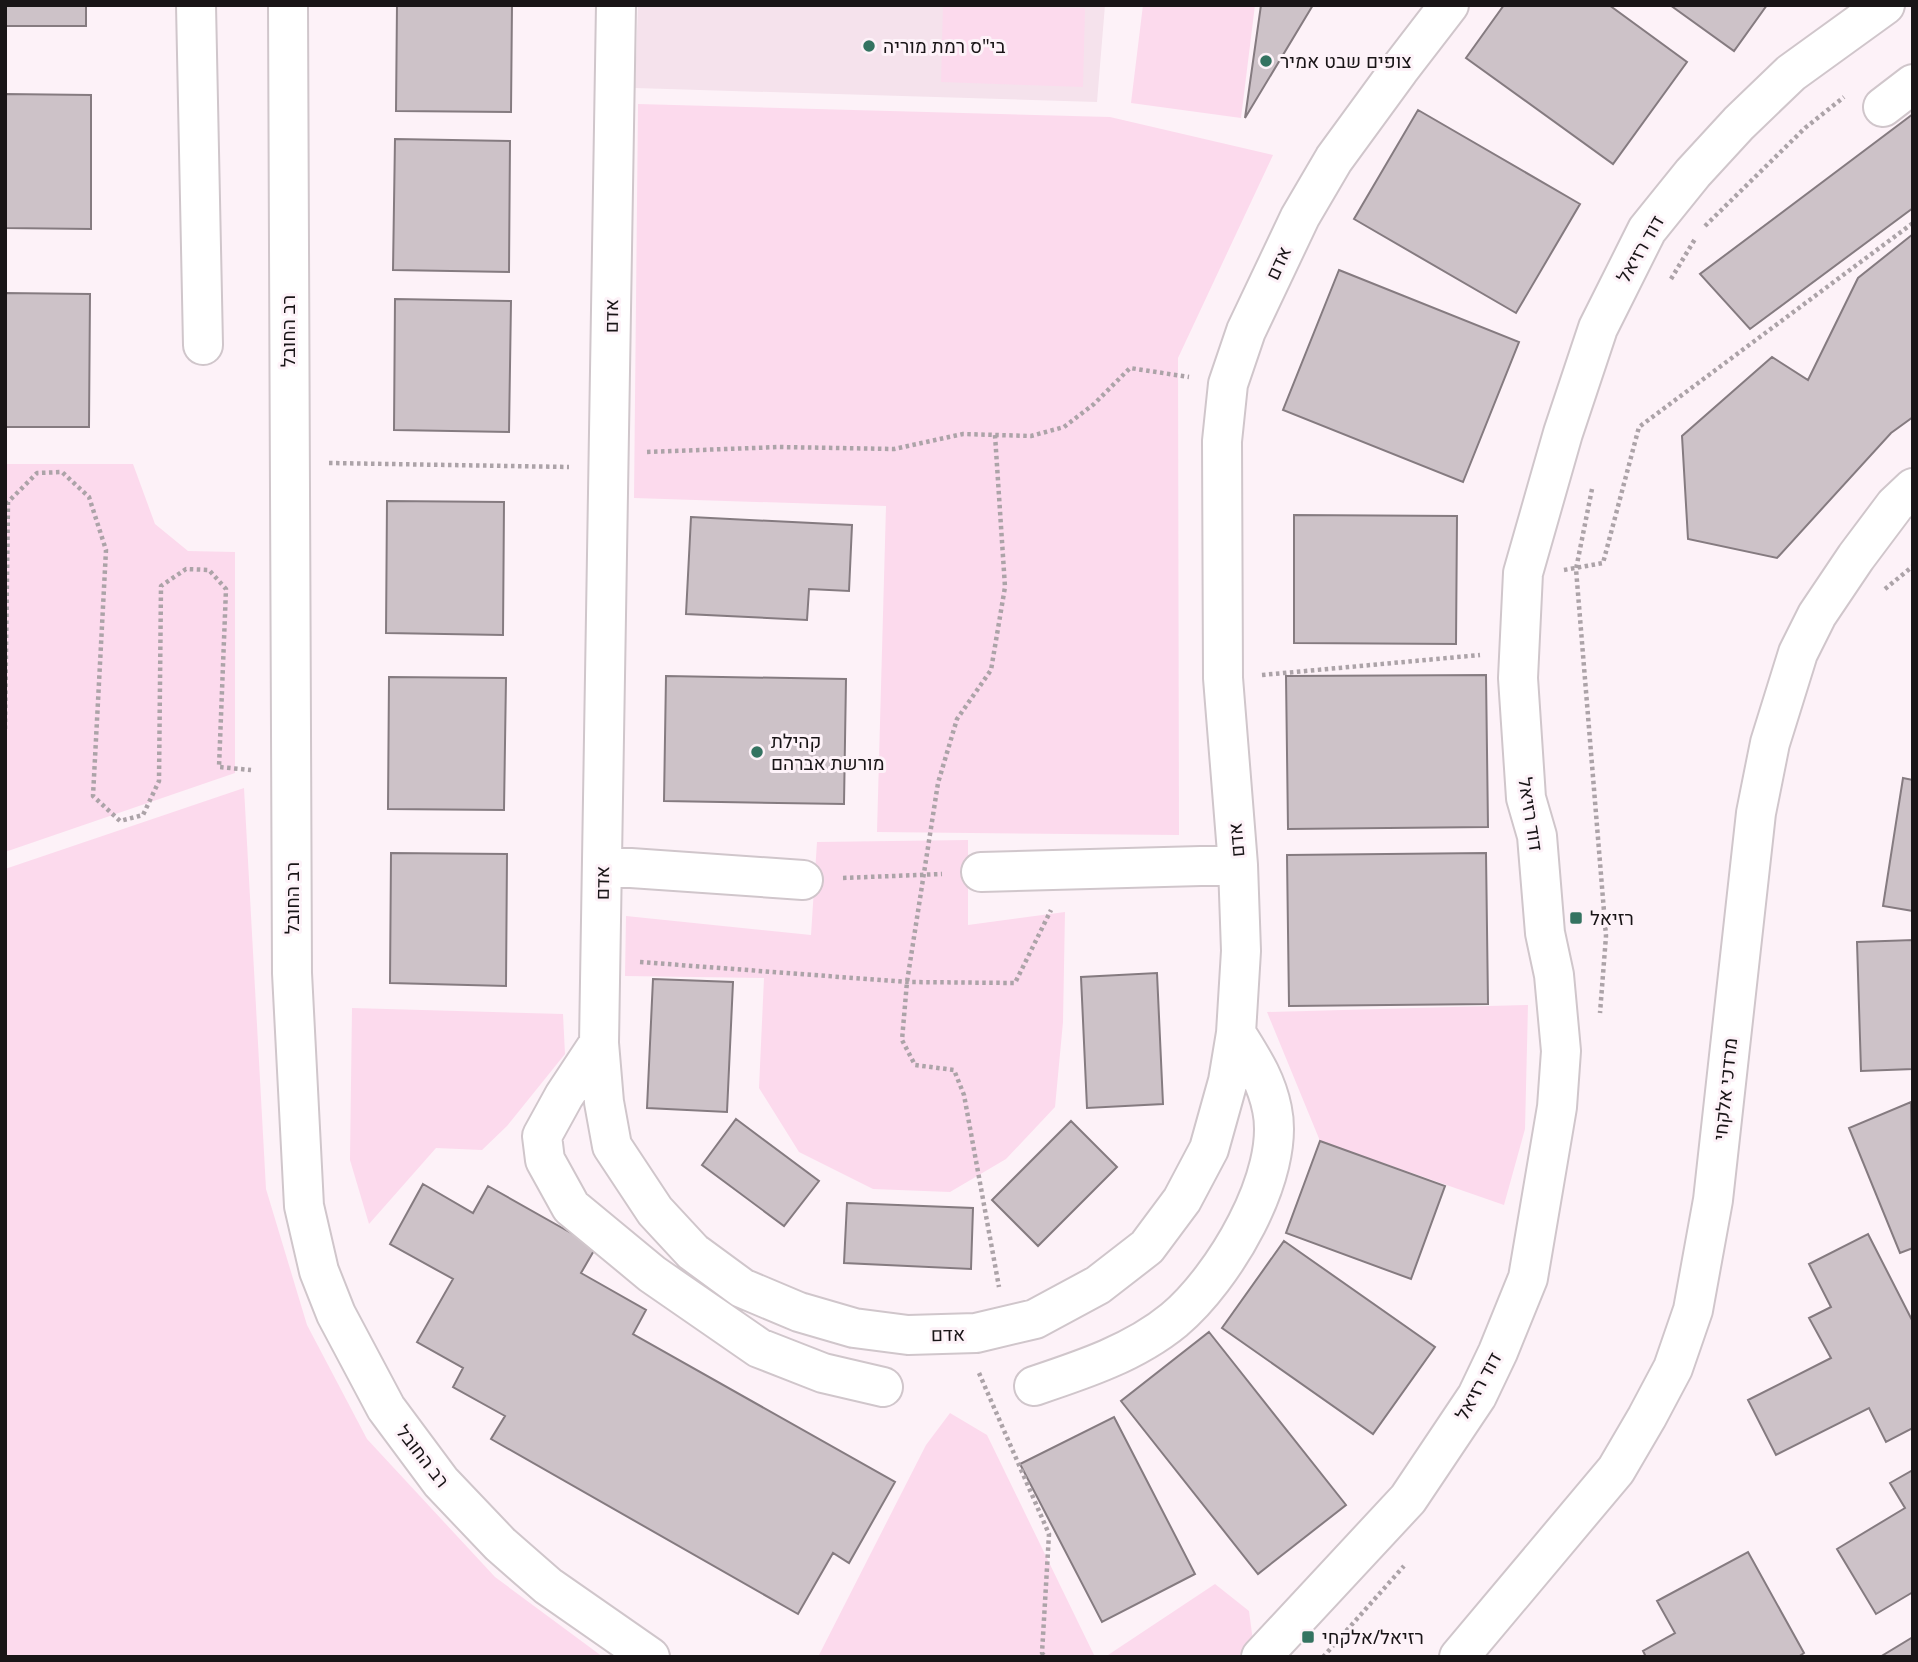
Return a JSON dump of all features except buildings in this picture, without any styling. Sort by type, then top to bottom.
[{"type":"street","points":[[197,5],[203,345]]},
{"type":"street","name":"רב החובל","points":[[288,5],[292,973],[304,1206],[319,1271],[336,1314],[386,1408],[441,1482],[500,1544],[548,1586],[650,1657]]},
{"type":"street","name":"אדם","points":[[616,5],[599,1043],[604,1102],[612,1146],[655,1211],[693,1252],[742,1288],[799,1312],[854,1328],[908,1335],[976,1333],[1035,1319],[1098,1285],[1147,1247],[1181,1200],[1209,1149],[1228,1082],[1236,1033],[1241,951],[1238,865],[1223,678],[1222,441],[1228,384],[1246,331],[1300,217],[1334,159],[1449,5]]},
{"type":"street","name":"דוד רזיאל","points":[[1261,1657],[1408,1499],[1477,1396],[1528,1278],[1557,1107],[1561,1051],[1554,975],[1545,933],[1537,836],[1526,798],[1518,678],[1523,573],[1563,433],[1598,328],[1647,230],[1693,173],[1739,122],[1791,74],[1885,5]]},
{"type":"street","points":[[1866,100],[1913,84]]},
{"type":"street","name":"מרדכי אלקחי","points":[[1459,1657],[1616,1470],[1673,1368],[1693,1310],[1713,1200],[1756,813],[1770,743],[1798,653],[1817,615],[1856,556],[1895,505],[1913,488]]},
{"type":"street","points":[[981,872],[1238,865]]},
{"type":"street","points":[[602,866],[803,880]]},
{"type":"street","points":[[1034,1386],[1092,1367],[1174,1320],[1204,1288],[1241,1239],[1273,1155],[1273,1113],[1265,1079],[1236,1033]]},
{"type":"street","points":[[599,1043],[564,1096],[542,1136],[545,1160],[571,1207],[652,1274],[759,1348],[823,1373],[883,1387]]},
{"type":"path","points":[[1666,287],[1699,232],[1805,128],[1866,100]]},
{"type":"path","points":[[1523,573],[1576,569],[1603,563],[1639,427],[1913,223]]},
{"type":"path","points":[[289,462],[609,461],[779,447],[894,449],[963,434],[1031,436],[1065,428],[1130,368],[1228,384]]},
{"type":"path","points":[[995,435],[1005,587],[991,670],[957,719],[938,783],[907,982],[902,1040],[915,1065],[954,1070],[964,1096],[1006,1326]]},
{"type":"path","points":[[5,729],[8,502],[37,473],[62,471],[89,497],[106,550],[93,796],[120,821],[143,815],[159,781],[161,586],[186,569],[209,570],[226,589],[219,767],[290,773]]},
{"type":"path","points":[[1594,479],[1576,569],[1606,936],[1600,1019]]},
{"type":"path","points":[[1223,678],[1483,655]]},
{"type":"path","points":[[601,959],[907,982],[1015,982],[1070,870]]},
{"type":"path","points":[[803,880],[981,872]]},
{"type":"path","points":[[962,1333],[1049,1534],[1042,1653],[1045,1657]]},
{"type":"path","points":[[1323,1657],[1405,1564]]},
{"type":"shaded area","name":"בי\"ס רמת מוריה","points":[[638,5],[1105,5],[1097,102],[635,88]]},
{"type":"shaded area","points":[[943,5],[1085,8],[1083,87],[941,82]]},
{"type":"shaded area","points":[[1143,5],[1255,5],[1241,118],[1131,103]]},
{"type":"shaded area","points":[[638,104],[1110,117],[1273,155],[1178,358],[1179,835],[877,832],[886,506],[634,498]]},
{"type":"shaded area","points":[[5,464],[133,464],[155,524],[188,551],[235,552],[235,773],[5,852]]},
{"type":"shaded area","points":[[244,788],[266,1189],[307,1325],[367,1439],[495,1577],[603,1657],[5,1657],[5,869]]},
{"type":"shaded area","points":[[968,840],[968,925],[1065,912],[1063,1022],[1055,1107],[1006,1159],[950,1192],[873,1189],[799,1152],[759,1088],[764,978],[625,976],[626,916],[811,935],[817,842]]},
{"type":"shaded area","points":[[1528,1005],[1525,1129],[1504,1205],[1320,1141],[1267,1012]]},
{"type":"shaded area","points":[[352,1008],[563,1014],[565,1054],[507,1126],[482,1150],[436,1148],[369,1224],[350,1160]]},
{"type":"shaded area","points":[[950,1413],[987,1435],[1095,1657],[818,1657],[926,1445]]},
{"type":"shaded area","points":[[1215,1584],[1249,1611],[1253,1641],[1238,1657],[1105,1657]]},
{"type":"place","name":"בי\"ס רמת מוריה","points":[[869,46]]},
{"type":"place","name":"צופים שבט אמיר","points":[[1266,61]]},
{"type":"place","name":"קהילת מורשת אברהם","points":[[757,752]]},
{"type":"place","name":"רזיאל","points":[[1576,918]]},
{"type":"place","name":"רזיאל/אלקחי","points":[[1308,1637]]}]
